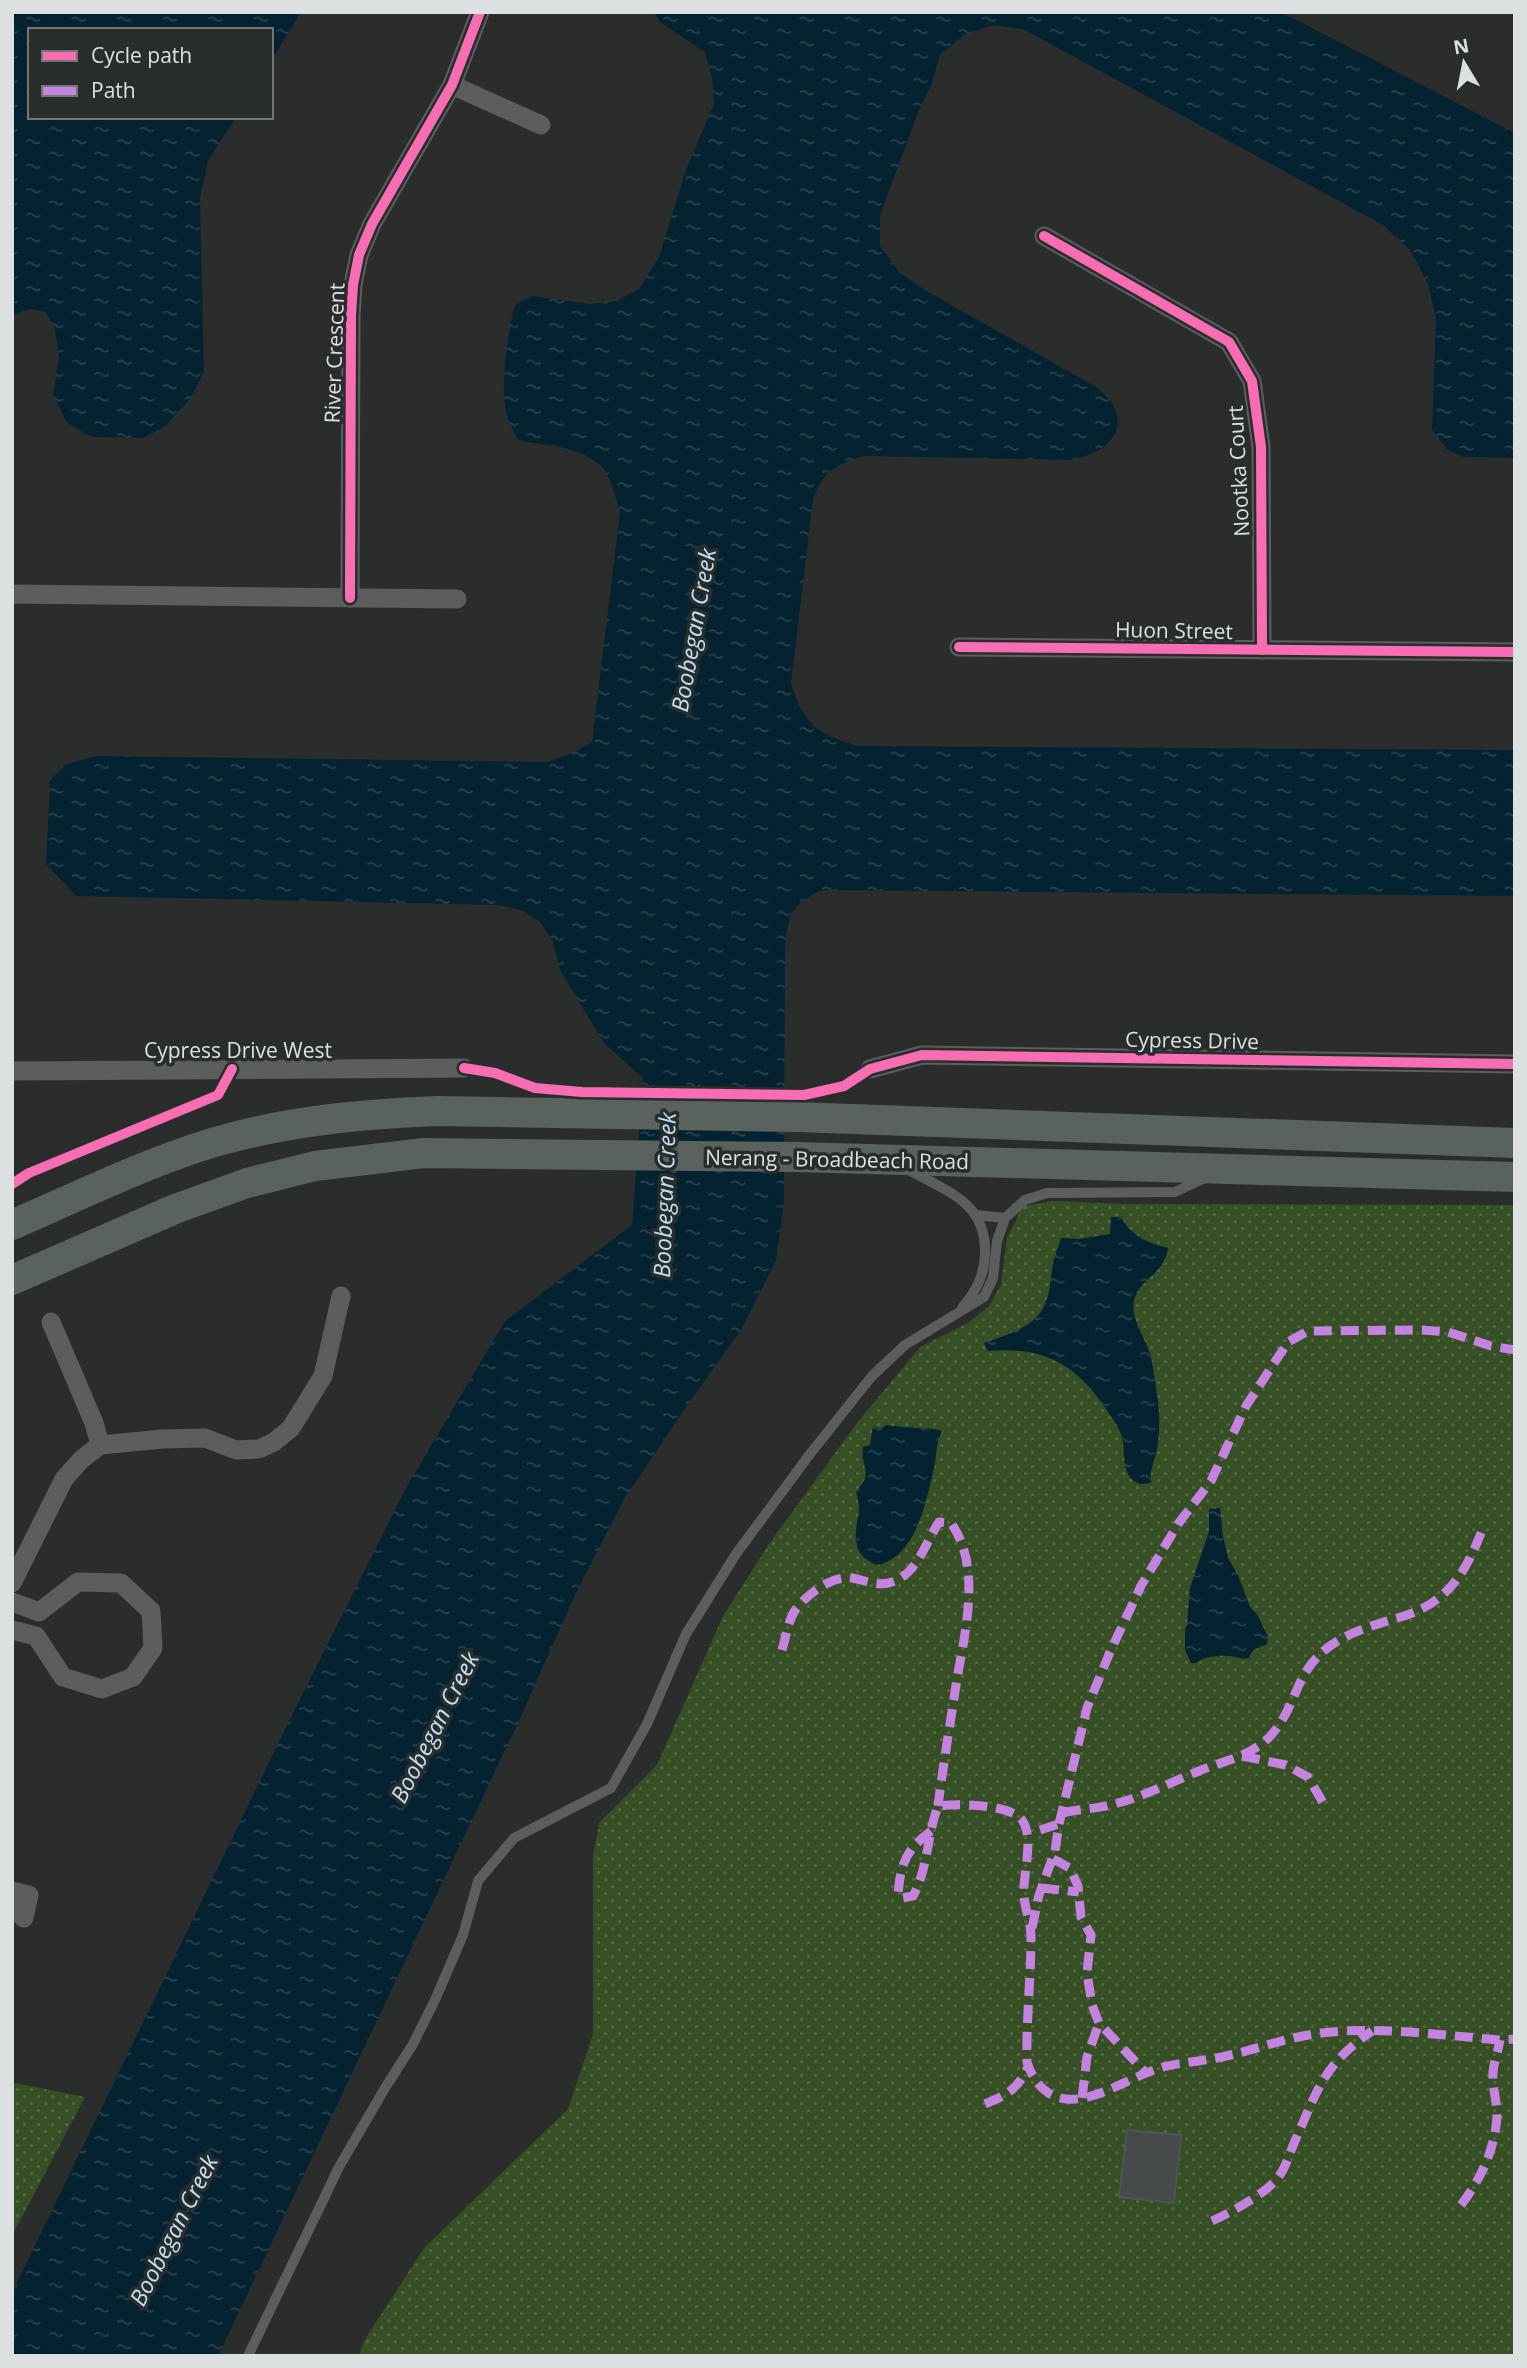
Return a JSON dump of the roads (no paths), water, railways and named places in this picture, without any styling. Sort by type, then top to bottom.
[{"type":"main road","name":"Nerang - Broadbeach Road","points":[[12,1224],[169,1158],[215,1142],[302,1122],[342,1116],[437,1111],[797,1117],[1515,1143]]},
{"type":"main road","name":"Nerang - Broadbeach Road","points":[[12,1280],[216,1194],[276,1175],[424,1153],[797,1157],[1515,1177]]},
{"type":"street","name":"River Crescent","points":[[350,598],[351,316],[359,255],[372,224],[452,85],[480,12]]},
{"type":"street","points":[[452,85],[541,125]]},
{"type":"street","name":"Nootka Court","points":[[1044,236],[1229,342],[1252,381],[1261,447],[1262,650]]},
{"type":"street","points":[[12,594],[457,599]]},
{"type":"street","name":"Huon Street","points":[[959,647],[1515,652]]},
{"type":"street","name":"Cypress Drive","points":[[870,1069],[922,1055],[1515,1064]]},
{"type":"street","name":"Cypress Drive West","points":[[12,1071],[464,1068]]},
{"type":"street","points":[[12,1583],[18,1557],[64,1479],[81,1460],[100,1445],[163,1438],[205,1438],[236,1450],[259,1449],[274,1442],[291,1428],[323,1376],[341,1296]]},
{"type":"street","points":[[51,1322],[94,1423],[100,1445]]},
{"type":"street","points":[[12,1602],[39,1612],[78,1582],[121,1583],[151,1611],[153,1648],[132,1677],[102,1689],[63,1677],[36,1636],[12,1630]]},
{"type":"street","points":[[12,1891],[29,1895],[24,1918],[12,1906]]},
{"type":"lane","points":[[891,1160],[955,1195],[976,1215],[985,1241],[983,1270],[975,1292],[960,1311]]},
{"type":"lane","points":[[248,2356],[339,2167],[413,2044],[435,2000],[463,1935],[478,1881],[514,1838],[611,1788],[647,1724],[686,1634],[736,1554],[872,1376],[905,1345],[979,1301],[990,1287],[1005,1218],[1025,1200],[1047,1193],[1175,1192],[1228,1168]]},
{"type":"lane","points":[[976,1215],[1005,1218]]},
{"type":"water","points":[[12,12],[301,12],[273,58],[273,28],[28,28],[28,119],[235,119],[208,161],[200,197],[204,372],[189,400],[165,426],[143,438],[91,437],[66,422],[53,394],[59,358],[55,330],[46,312],[30,309],[12,315]]},
{"type":"water","name":"Boobegan Creek","points":[[654,12],[1281,12],[1515,133],[1515,458],[1463,457],[1447,449],[1432,430],[1436,318],[1428,284],[1410,250],[1383,225],[1023,29],[993,25],[964,35],[940,55],[933,80],[880,215],[880,246],[900,273],[925,290],[1098,388],[1114,406],[1118,420],[1117,429],[1113,437],[1100,449],[1073,460],[863,456],[831,471],[821,482],[813,500],[791,683],[801,709],[814,726],[832,737],[858,746],[1515,750],[1515,896],[821,890],[797,906],[790,917],[785,945],[784,1202],[776,1261],[741,1330],[624,1499],[574,1597],[517,1725],[218,2356],[12,2356],[12,2293],[288,1723],[406,1488],[505,1321],[632,1225],[643,1078],[604,1043],[560,970],[553,942],[540,922],[523,911],[499,905],[76,896],[46,864],[50,781],[64,765],[96,756],[548,762],[592,742],[620,512],[608,476],[593,459],[562,448],[518,440],[506,409],[505,368],[515,305],[532,296],[590,304],[617,301],[640,288],[659,257],[686,170],[714,104],[712,78],[705,52],[660,22]]},
{"type":"water","points":[[1111,1217],[1121,1217],[1141,1238],[1168,1248],[1161,1265],[1141,1287],[1134,1301],[1137,1324],[1150,1354],[1158,1402],[1159,1432],[1151,1483],[1140,1484],[1129,1476],[1122,1437],[1117,1426],[1083,1380],[1056,1361],[1042,1355],[1008,1350],[988,1351],[984,1343],[1020,1329],[1033,1321],[1043,1309],[1061,1238],[1079,1239],[1110,1234]]},
{"type":"water","points":[[887,1425],[942,1431],[927,1499],[917,1528],[901,1552],[877,1565],[861,1554],[858,1548],[856,1533],[859,1507],[856,1491],[866,1475],[863,1447],[870,1445],[873,1426],[880,1429]]},
{"type":"water","points":[[1220,1508],[1228,1558],[1238,1575],[1250,1607],[1257,1614],[1268,1637],[1267,1644],[1253,1650],[1249,1658],[1219,1656],[1191,1663],[1185,1650],[1190,1588],[1209,1531],[1209,1509]]}]
